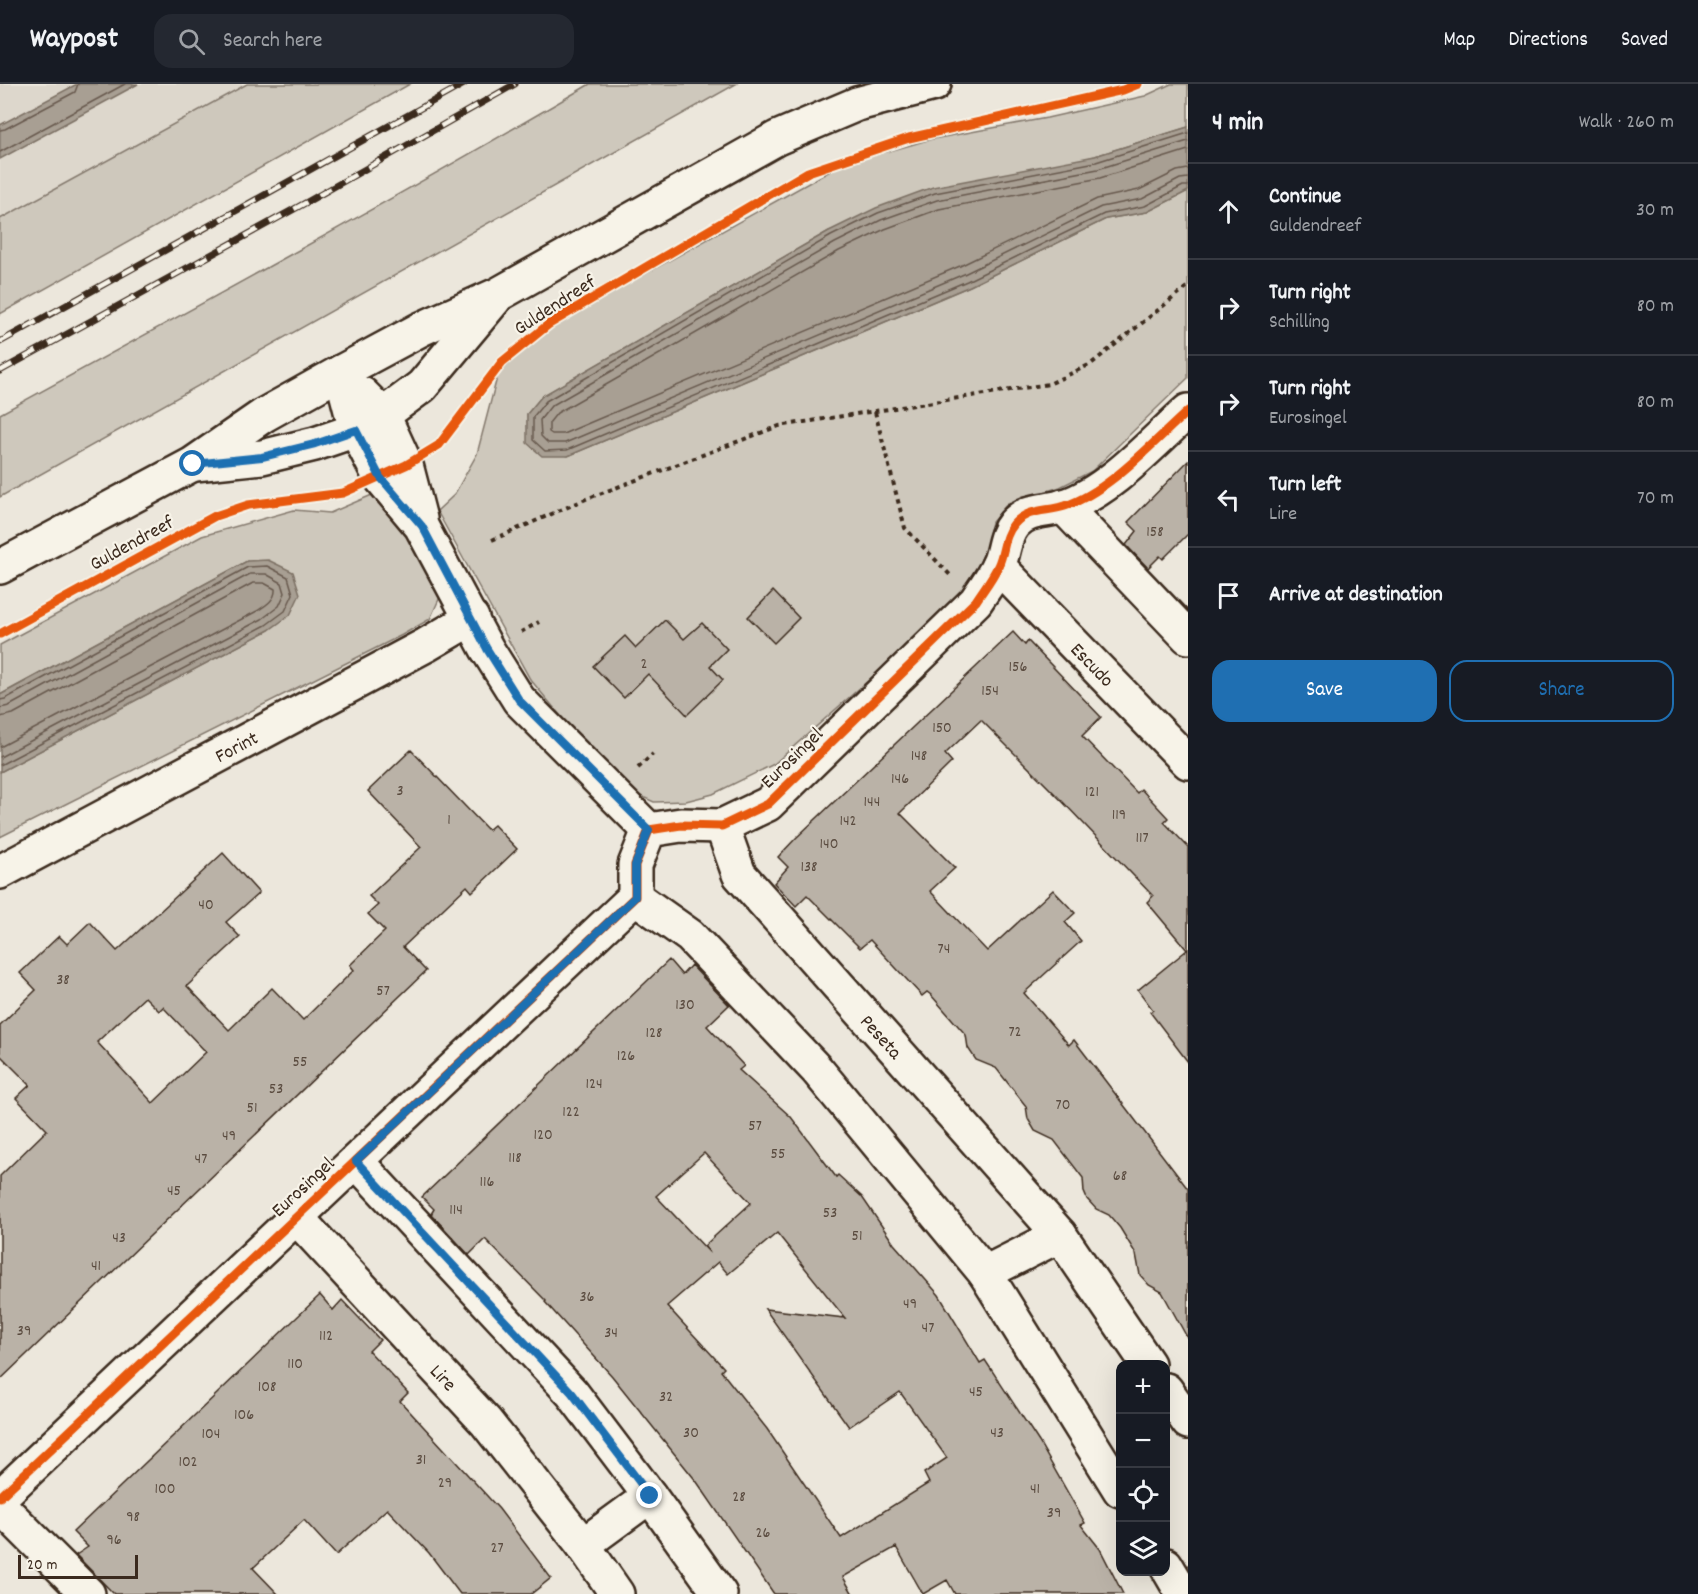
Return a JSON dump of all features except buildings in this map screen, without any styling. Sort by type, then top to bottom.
[{"type":"street","name":"Guldendreef","points":[[0,567],[193,464],[264,415],[341,372],[421,329],[498,294],[777,138],[857,104],[934,84]]},
{"type":"street","name":"Guldendreef","points":[[193,464],[262,457],[315,444],[369,422],[422,386],[498,294]]},
{"type":"street","points":[[341,372],[369,422],[380,477],[422,526],[487,649],[519,700],[649,830],[635,865],[635,897],[690,936],[818,1070],[985,1273],[1116,1484]]},
{"type":"street","name":"Eurosingel","points":[[649,830],[681,825],[722,826],[768,804],[976,602],[998,566],[1007,533],[1015,523],[1024,515],[1036,510],[1063,506],[1101,488],[1188,411]]},
{"type":"street","points":[[1063,506],[1188,637]]},
{"type":"street","name":"Escudo","points":[[998,566],[1188,762]]},
{"type":"street","name":"Forint","points":[[0,872],[426,645],[472,618]]},
{"type":"street","name":"Peseta","points":[[722,826],[739,874],[1060,1235],[1145,1360]]},
{"type":"street","name":"Eurosingel","points":[[0,1497],[635,897]]},
{"type":"street","points":[[356,1161],[572,1393],[720,1594]]},
{"type":"street","name":"Lire","points":[[296,1217],[486,1422],[583,1545],[617,1594]]},
{"type":"street","points":[[985,1273],[1060,1235]]},
{"type":"street","points":[[1170,1396],[1188,1422]]},
{"type":"street","points":[[583,1545],[650,1496]]},
{"type":"street","points":[[0,1506],[88,1594]]},
{"type":"street","points":[[1170,1572],[1183,1594]]},
{"type":"path","points":[[492,540],[586,499],[779,426],[1049,384],[1091,364],[1188,286]]},
{"type":"path","points":[[875,412],[905,528],[976,602]]},
{"type":"shaded area","points":[[0,84],[247,84],[0,219]]},
{"type":"shaded area","points":[[247,84],[410,84],[0,314],[0,219]]},
{"type":"shaded area","points":[[590,84],[736,84],[0,497],[0,414],[370,210]]},
{"type":"shaded area","points":[[1171,84],[1188,84],[1188,127],[1095,156],[829,231],[542,396],[527,414],[528,443],[568,456],[970,286],[1106,219],[1147,212],[1188,191],[1188,378],[1092,471],[1060,487],[1008,503],[992,522],[981,570],[960,599],[774,764],[713,794],[686,801],[654,802],[627,790],[530,679],[437,511],[454,495],[477,454],[500,366],[534,336],[841,165],[928,140],[1047,118],[1145,96]]},
{"type":"shaded area","points":[[379,492],[437,575],[440,597],[430,619],[0,837],[0,772],[269,630],[247,561],[0,695],[0,645],[202,536],[294,510],[330,513]]},
{"type":"water","points":[[77,84],[138,84],[0,159],[0,125]]},
{"type":"water","points":[[1188,127],[1188,191],[1147,212],[1106,219],[970,286],[568,456],[542,456],[527,443],[527,414],[542,396],[829,231],[876,208],[933,187],[1095,156]]},
{"type":"water","points":[[268,560],[293,572],[300,594],[290,615],[269,630],[0,772],[0,695],[247,561]]},
{"type":"railway","points":[[0,342],[464,84]]},
{"type":"railway","points":[[0,371],[307,202],[515,84]]},
{"type":"cycle path","points":[[0,634],[215,516],[248,505],[343,493],[406,465],[439,445],[502,362],[549,324],[808,172],[909,138],[1123,90],[1138,84]]},
{"type":"cycle path","points":[[0,1497],[635,897],[635,865],[649,830],[681,825],[722,826],[768,804],[976,601],[998,566],[1010,529],[1019,519],[1031,513],[1065,506],[1098,489],[1114,478],[1188,411]]},
{"type":"route","points":[[193,464],[262,457],[315,444],[356,430],[380,477],[422,526],[487,649],[519,700],[649,830],[635,865],[635,897],[356,1161],[572,1393],[650,1496]]}]
